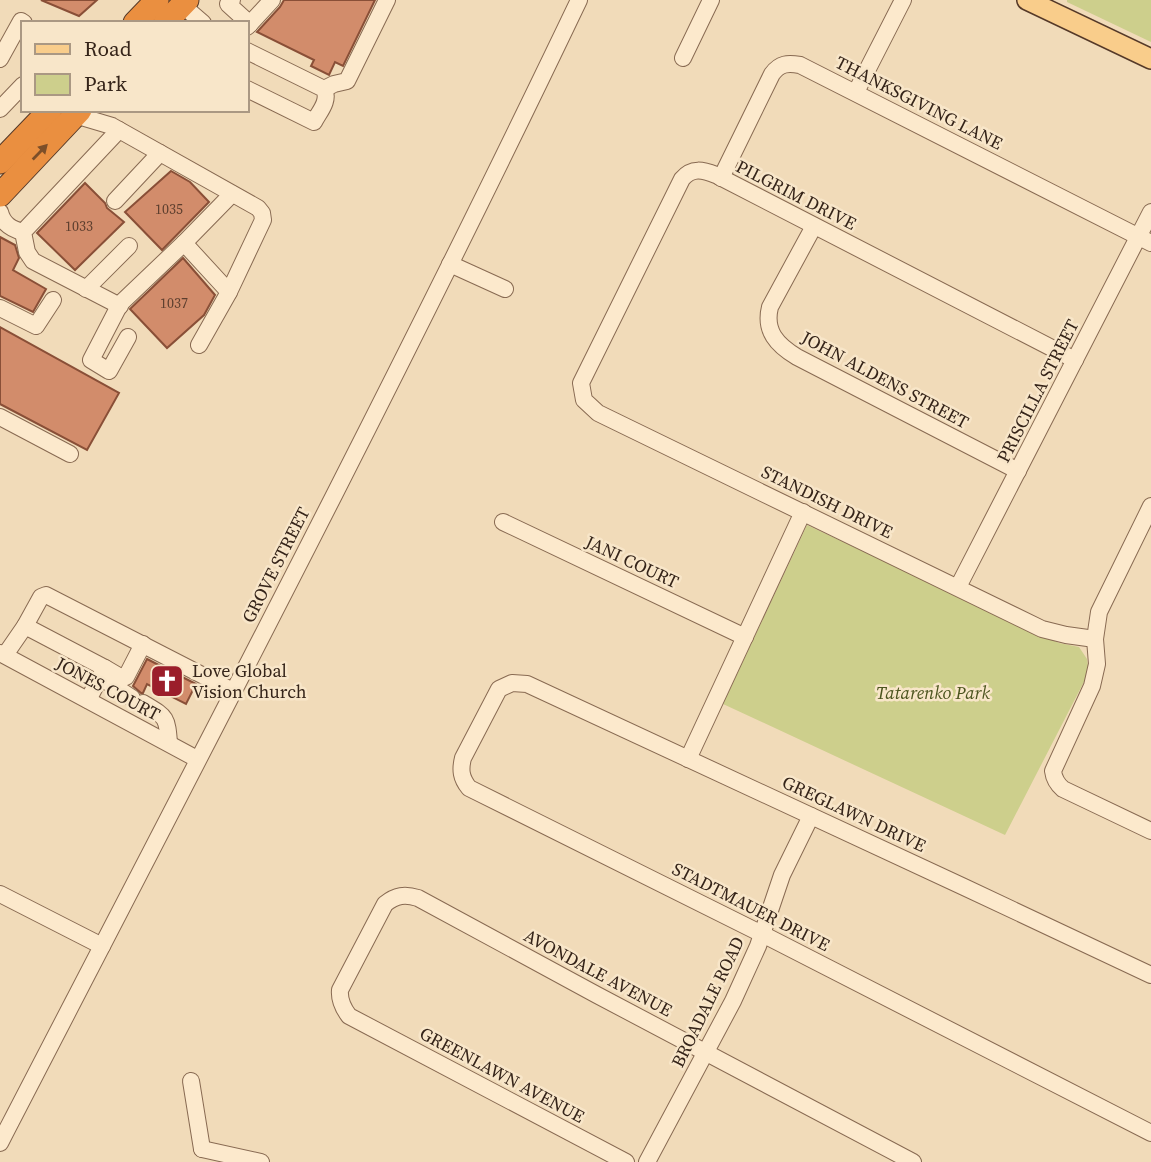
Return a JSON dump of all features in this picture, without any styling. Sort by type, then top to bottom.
[{"type":"highway","points":[[137,21],[157,0]]},
{"type":"highway","points":[[167,21],[185,3]]},
{"type":"highway","points":[[0,162],[48,112]]},
{"type":"highway","points":[[0,195],[78,113]]},
{"type":"main road","points":[[1040,3],[1151,59]]},
{"type":"street","points":[[232,0],[228,4],[244,21]]},
{"type":"street","points":[[248,25],[272,0]]},
{"type":"street","points":[[324,89],[346,81],[387,0]]},
{"type":"street","name":"GROVE STREET","points":[[0,1143],[450,264],[579,0]]},
{"type":"street","points":[[683,58],[711,0]]},
{"type":"street","points":[[856,92],[903,0]]},
{"type":"street","points":[[185,3],[201,21]]},
{"type":"street","points":[[0,59],[21,21]]},
{"type":"street","points":[[248,51],[324,89],[327,95],[314,122],[248,89]]},
{"type":"street","name":"THANKSGIVING LANE","points":[[721,178],[772,74],[780,65],[790,63],[800,65],[856,92],[1144,240]]},
{"type":"street","points":[[0,109],[21,87]]},
{"type":"street","points":[[78,113],[119,130],[258,208],[262,214],[263,220],[229,292],[199,345]]},
{"type":"street","points":[[23,232],[119,130]]},
{"type":"street","points":[[115,201],[160,153]]},
{"type":"street","name":"PILGRIM DRIVE","points":[[590,364],[682,179],[686,174],[698,170],[721,178],[1075,360]]},
{"type":"street","points":[[128,337],[109,371],[91,360],[120,306],[232,194]]},
{"type":"street","points":[[0,212],[5,223],[13,230],[23,232]]},
{"type":"street","name":"PRISCILLA STREET","points":[[958,587],[1075,360],[1144,240],[1151,212]]},
{"type":"street","name":"JOHN ALDENS STREET","points":[[814,226],[770,307],[767,318],[770,329],[783,349],[1018,471]]},
{"type":"street","points":[[23,232],[27,252],[33,261],[120,306]]},
{"type":"street","points":[[184,243],[229,292]]},
{"type":"street","points":[[86,289],[129,246]]},
{"type":"street","points":[[450,264],[505,289]]},
{"type":"street","points":[[0,308],[36,326],[53,300]]},
{"type":"street","name":"STANDISH DRIVE","points":[[590,364],[581,383],[582,393],[587,403],[598,412],[1042,629],[1095,639]]},
{"type":"street","points":[[0,417],[70,454]]},
{"type":"street","points":[[1151,506],[1144,539],[1099,612],[1095,639],[1097,664],[1092,687],[1053,771],[1063,789],[1151,831]]},
{"type":"street","points":[[688,759],[803,512]]},
{"type":"street","name":"JANI COURT","points":[[503,522],[745,637]]},
{"type":"street","points":[[3,654],[41,597],[46,595],[233,691]]},
{"type":"street","points":[[24,626],[102,673],[137,700],[161,714],[168,724],[169,743]]},
{"type":"street","points":[[102,673],[126,677],[143,644]]},
{"type":"street","name":"JONES COURT","points":[[3,654],[197,759]]},
{"type":"street","points":[[88,700],[102,673]]},
{"type":"street","name":"STADTMAUER DRIVE","points":[[539,690],[527,684],[512,683],[495,694],[463,758],[461,775],[469,788],[1151,1133]]},
{"type":"street","name":"GREGLAWN DRIVE","points":[[539,690],[1151,975]]},
{"type":"street","name":"BROADALE ROAD","points":[[647,1162],[733,1001],[762,934],[782,875],[811,816]]},
{"type":"street","points":[[0,894],[102,946]]},
{"type":"street","name":"AVONDALE AVENUE","points":[[360,1021],[349,1016],[344,1010],[340,990],[385,904],[395,897],[418,898],[913,1162]]},
{"type":"street","name":"GREENLAWN AVENUE","points":[[360,1021],[626,1162]]},
{"type":"street","points":[[191,1081],[198,1156],[261,1162]]},
{"type":"green space","points":[[1151,0],[1151,42],[1067,2]]},
{"type":"green space","name":"Tatarenko Park","points":[[807,525],[1059,643],[1079,647],[1087,659],[1089,672],[1005,835],[723,704]]},
{"type":"building","points":[[41,0],[97,0],[79,16]]},
{"type":"building","points":[[284,0],[375,0],[343,66],[335,62],[329,75],[311,66],[314,60],[257,32]]},
{"type":"building","points":[[171,171],[190,182],[209,202],[162,250],[125,212]]},
{"type":"building","points":[[85,183],[107,208],[124,222],[75,270],[37,233]]},
{"type":"building","points":[[0,237],[15,245],[19,258],[13,270],[46,289],[33,312],[0,296]]},
{"type":"building","points":[[183,258],[215,295],[204,315],[167,348],[130,309]]},
{"type":"building","points":[[0,327],[119,393],[87,450],[0,404]]},
{"type":"building","name":"Love Global Vision Church","points":[[147,659],[196,684],[186,704],[147,684],[143,693],[133,686]]},
{"type":"place","name":"Love Global Vision Church","points":[[167,681]]}]
